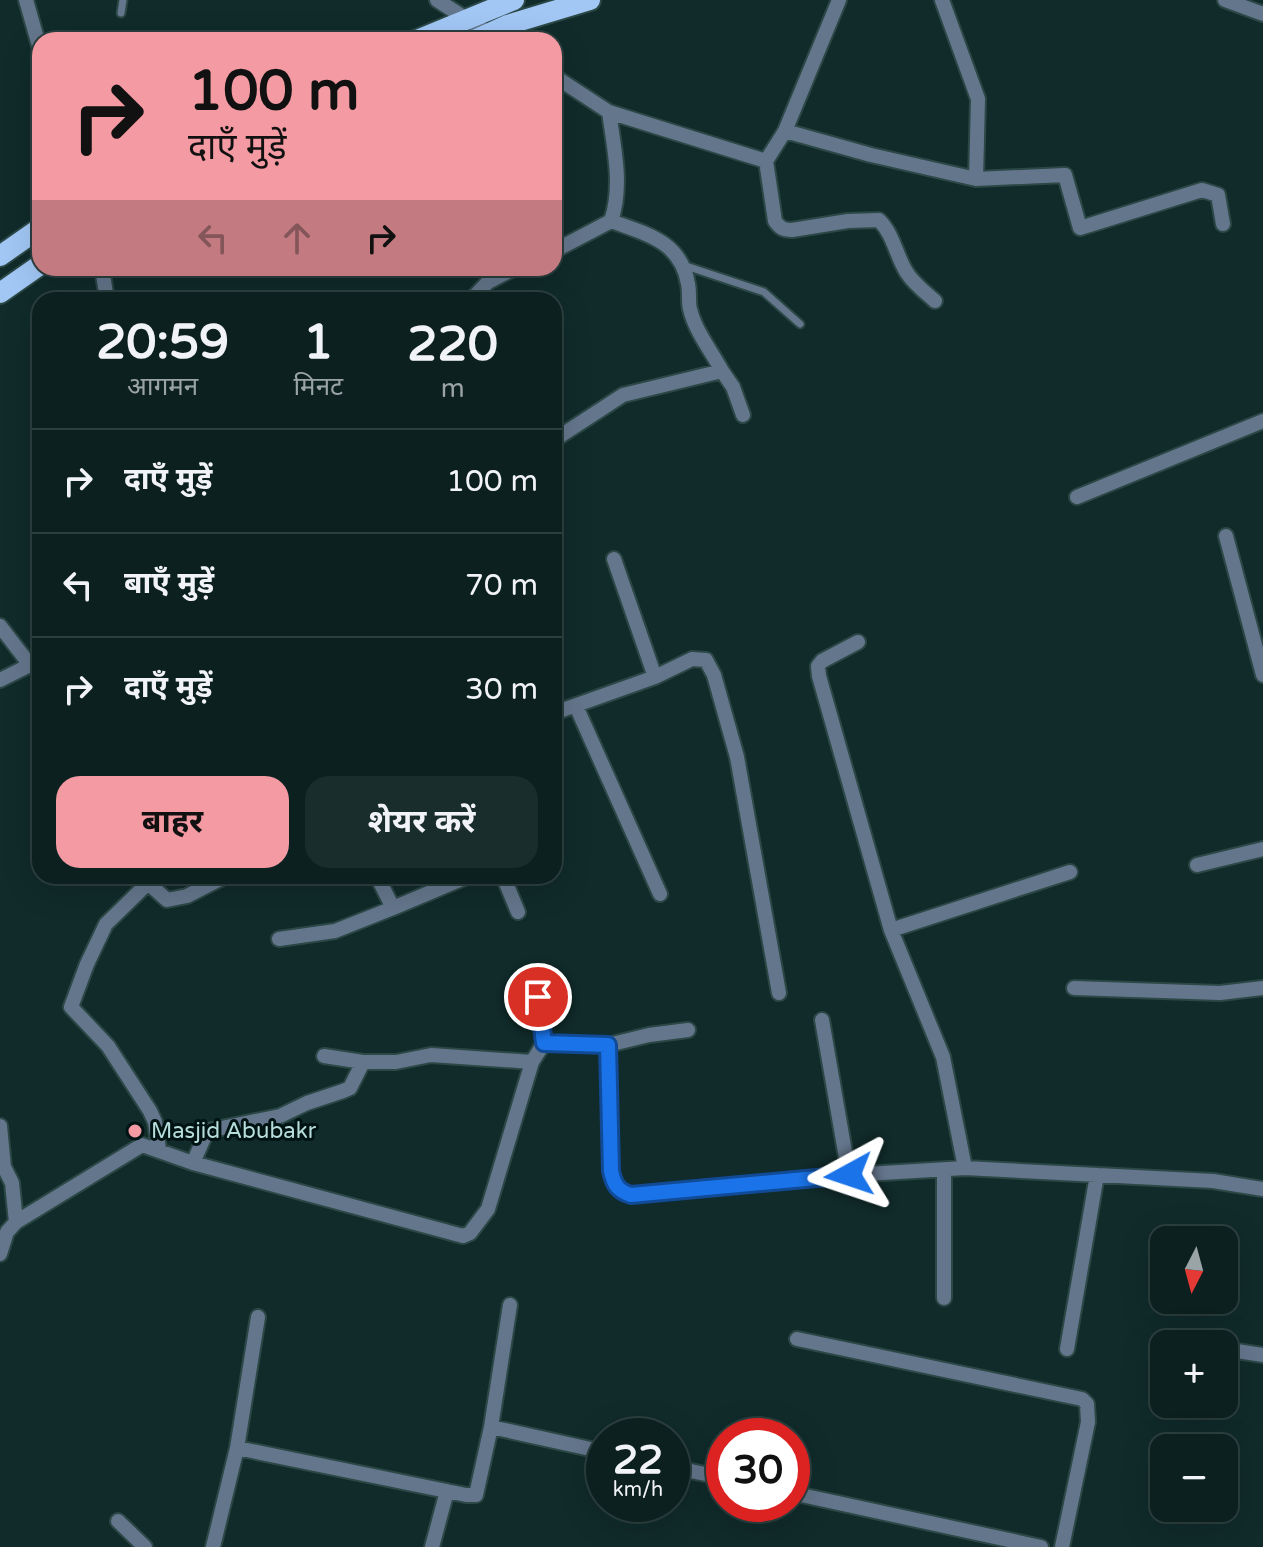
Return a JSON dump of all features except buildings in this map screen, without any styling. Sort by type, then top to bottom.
[{"type":"main road","points":[[435,32],[514,0]]},
{"type":"main road","points":[[496,32],[507,25],[590,0]]},
{"type":"main road","points":[[0,256],[32,234]]},
{"type":"main road","points":[[0,293],[32,271]]},
{"type":"street","points":[[26,0],[35,32]]},
{"type":"street","points":[[437,0],[479,32]]},
{"type":"street","points":[[839,0],[785,131],[766,161],[775,221],[784,230],[792,230],[879,220],[886,227],[904,270],[935,301]]},
{"type":"street","points":[[1225,0],[1263,14]]},
{"type":"street","points":[[945,1],[978,99],[976,179]]},
{"type":"street","points":[[562,81],[609,112],[766,161]]},
{"type":"street","points":[[562,247],[611,221],[617,204],[618,185],[609,112]]},
{"type":"street","points":[[785,131],[976,179],[1065,175],[1080,228],[1202,190],[1218,195],[1223,224]]},
{"type":"street","points":[[611,221],[664,242],[682,265],[694,320],[733,387],[743,415]]},
{"type":"street","points":[[479,292],[494,276]]},
{"type":"street","points":[[562,435],[623,395],[722,371]]},
{"type":"street","points":[[1077,497],[1263,421]]},
{"type":"street","points":[[1226,536],[1263,675]]},
{"type":"street","points":[[614,559],[655,677]]},
{"type":"street","points":[[0,626],[32,663]]},
{"type":"street","points":[[858,642],[822,661],[818,670],[891,930],[943,1057],[965,1168]]},
{"type":"street","points":[[562,710],[655,677],[692,659],[706,660],[714,675],[737,757],[779,993]]},
{"type":"street","points":[[0,680],[32,667]]},
{"type":"street","points":[[576,706],[660,894]]},
{"type":"street","points":[[1197,865],[1263,849]]},
{"type":"street","points":[[891,930],[1070,872]]},
{"type":"street","points":[[143,884],[106,924],[71,1007],[108,1046],[150,1111],[159,1149]]},
{"type":"street","points":[[151,884],[167,900],[187,896],[210,884]]},
{"type":"street","points":[[381,884],[393,908]]},
{"type":"street","points":[[279,939],[335,931],[450,884]]},
{"type":"street","points":[[506,884],[518,912]]},
{"type":"street","points":[[8,1228],[103,1170],[136,1146],[150,1145],[193,1163],[463,1236],[470,1233],[488,1209],[532,1062],[544,1043],[535,974]]},
{"type":"street","points":[[1074,988],[1220,993],[1263,988]]},
{"type":"street","points":[[822,1020],[849,1175]]},
{"type":"street","points":[[544,1043],[608,1045],[688,1030]]},
{"type":"street","points":[[608,1045],[611,1171],[613,1183],[621,1192],[631,1195],[965,1168],[1213,1181],[1263,1189]]},
{"type":"street","points":[[324,1056],[363,1062],[396,1062],[431,1055],[532,1062]]},
{"type":"street","points":[[193,1163],[207,1131],[280,1116],[350,1088],[363,1062]]},
{"type":"street","points":[[0,1126],[4,1167],[12,1183],[8,1228],[0,1254]]},
{"type":"street","points":[[944,1170],[944,1298]]},
{"type":"street","points":[[1067,1349],[1097,1175]]},
{"type":"street","points":[[237,1448],[476,1495],[491,1427],[510,1305]]},
{"type":"street","points":[[213,1547],[237,1448],[258,1317]]},
{"type":"street","points":[[797,1339],[1082,1399],[1087,1404],[1088,1422],[1062,1547]]},
{"type":"street","points":[[1238,1351],[1263,1355]]},
{"type":"street","points":[[491,1427],[586,1448]]},
{"type":"street","points":[[432,1547],[447,1491]]},
{"type":"street","points":[[810,1497],[1041,1547]]},
{"type":"street","points":[[118,1521],[145,1547]]},
{"type":"lane","points":[[121,13],[123,0]]},
{"type":"lane","points":[[682,265],[764,292],[800,324]]},
{"type":"place","name":"Masjid Abubakr","points":[[135,1131]]},
{"type":"route","points":[[538,997],[544,1043],[608,1045],[611,1171],[613,1183],[621,1192],[631,1195],[849,1175]]}]
